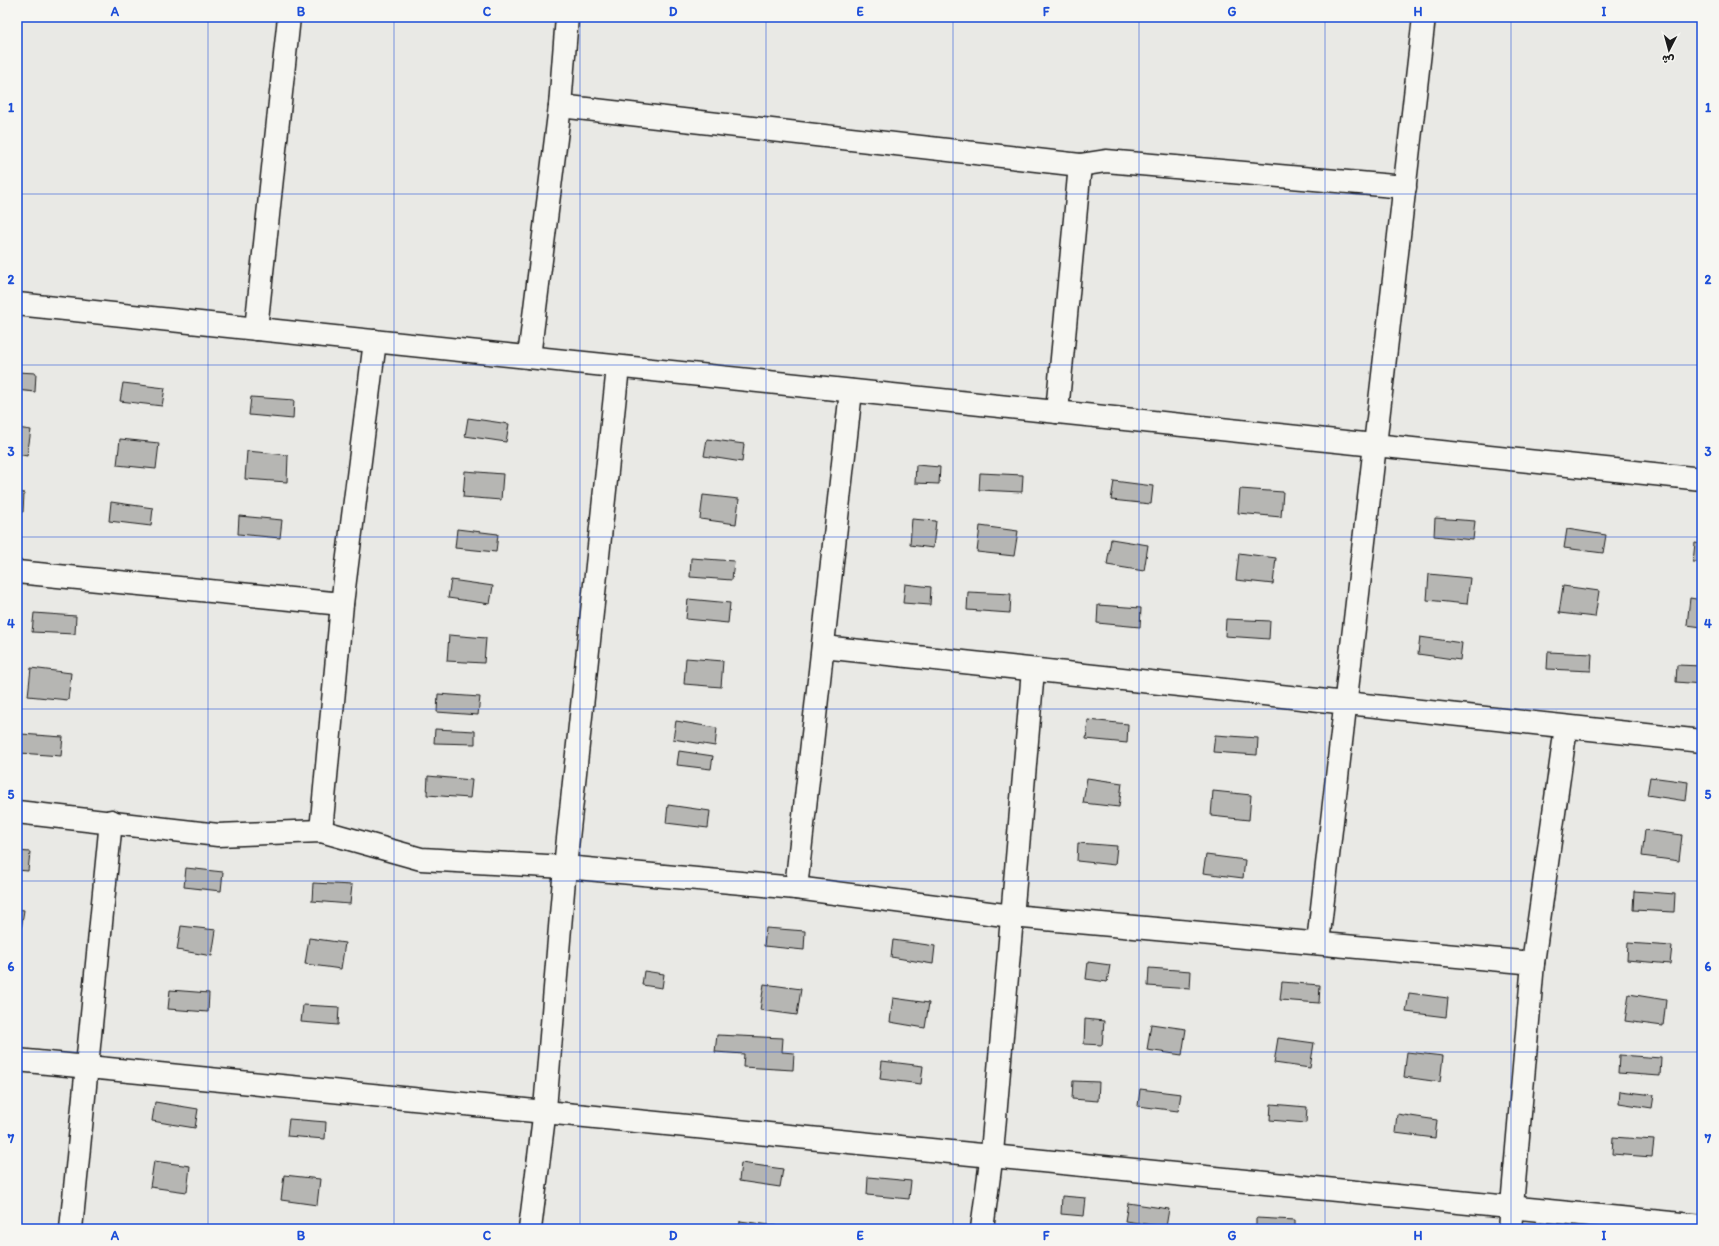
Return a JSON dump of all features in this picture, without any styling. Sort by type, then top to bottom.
[{"type":"street","points":[[256,329],[290,17]]},
{"type":"street","points":[[529,357],[560,106],[567,17]]},
{"type":"street","points":[[1318,943],[1424,17]]},
{"type":"street","points":[[560,106],[1080,166],[1106,161],[1404,187]]},
{"type":"street","points":[[1057,412],[1080,166]]},
{"type":"street","points":[[17,304],[1702,479]]},
{"type":"street","points":[[321,831],[342,604],[375,341]]},
{"type":"street","points":[[530,1229],[545,1111],[565,867],[618,367]]},
{"type":"street","points":[[796,888],[851,391]]},
{"type":"street","points":[[17,572],[342,604]]},
{"type":"street","points":[[823,647],[1702,741]]},
{"type":"street","points":[[982,1229],[991,1156],[1033,670]]},
{"type":"street","points":[[1510,1229],[1533,963],[1566,726]]},
{"type":"street","points":[[17,812],[111,821],[218,835],[321,831],[421,859],[565,867],[796,888],[1012,916],[1533,963]]},
{"type":"street","points":[[71,1229],[111,821]]},
{"type":"street","points":[[17,1060],[1702,1226]]},
{"type":"building","points":[[17,372],[36,373],[35,392],[17,390]]},
{"type":"building","points":[[123,383],[165,388],[162,406],[120,401]]},
{"type":"building","points":[[251,397],[294,400],[293,419],[249,415]]},
{"type":"building","points":[[468,418],[509,424],[506,442],[465,436]]},
{"type":"building","points":[[17,428],[31,430],[27,456],[17,454]]},
{"type":"building","points":[[120,439],[159,443],[156,469],[117,465]]},
{"type":"building","points":[[707,439],[744,444],[742,462],[704,456]]},
{"type":"building","points":[[247,451],[288,455],[287,482],[245,479]]},
{"type":"building","points":[[916,465],[940,467],[939,484],[915,483]]},
{"type":"building","points":[[465,471],[503,474],[501,500],[463,497]]},
{"type":"building","points":[[980,473],[1023,475],[1022,492],[979,490]]},
{"type":"building","points":[[1114,481],[1153,486],[1151,504],[1111,500]]},
{"type":"building","points":[[1240,489],[1283,492],[1281,517],[1238,513]]},
{"type":"building","points":[[17,492],[24,493],[23,512],[17,511]]},
{"type":"building","points":[[703,495],[739,499],[736,524],[700,519]]},
{"type":"building","points":[[111,502],[153,508],[151,526],[109,521]]},
{"type":"building","points":[[239,516],[282,520],[280,538],[238,534]]},
{"type":"building","points":[[1435,518],[1475,521],[1473,540],[1434,536]]},
{"type":"building","points":[[912,519],[936,521],[933,548],[910,545]]},
{"type":"building","points":[[980,526],[1018,531],[1014,556],[977,552]]},
{"type":"building","points":[[457,529],[498,534],[496,552],[455,548]]},
{"type":"building","points":[[1567,529],[1606,535],[1603,553],[1564,548]]},
{"type":"building","points":[[1111,539],[1148,545],[1144,571],[1107,565]]},
{"type":"building","points":[[1695,543],[1702,544],[1702,562],[1693,562]]},
{"type":"building","points":[[1239,553],[1276,558],[1273,584],[1236,580]]},
{"type":"building","points":[[691,558],[734,561],[732,580],[690,577]]},
{"type":"building","points":[[1429,574],[1470,578],[1467,604],[1427,600]]},
{"type":"building","points":[[451,580],[493,586],[490,604],[448,598]]},
{"type":"building","points":[[905,584],[931,587],[930,605],[903,603]]},
{"type":"building","points":[[1563,586],[1599,591],[1595,617],[1559,613]]},
{"type":"building","points":[[968,592],[1011,594],[1010,613],[967,610]]},
{"type":"building","points":[[1690,598],[1702,600],[1702,627],[1687,625]]},
{"type":"building","points":[[688,599],[730,603],[728,623],[686,619]]},
{"type":"building","points":[[1098,605],[1141,608],[1140,627],[1097,623]]},
{"type":"building","points":[[34,613],[76,616],[75,634],[32,632]]},
{"type":"building","points":[[1226,619],[1270,621],[1269,639],[1225,636]]},
{"type":"building","points":[[449,635],[486,638],[484,663],[447,661]]},
{"type":"building","points":[[1420,637],[1462,643],[1460,660],[1418,654]]},
{"type":"building","points":[[1548,652],[1592,654],[1591,671],[1547,669]]},
{"type":"building","points":[[686,658],[723,661],[721,687],[684,684]]},
{"type":"building","points":[[1677,665],[1702,666],[1702,684],[1676,682]]},
{"type":"building","points":[[31,668],[71,673],[68,700],[28,696]]},
{"type":"building","points":[[438,694],[480,697],[478,715],[437,712]]},
{"type":"building","points":[[1088,720],[1128,724],[1127,743],[1086,739]]},
{"type":"building","points":[[676,721],[717,728],[715,746],[673,739]]},
{"type":"building","points":[[435,729],[475,731],[475,744],[434,743]]},
{"type":"building","points":[[21,734],[63,737],[61,756],[20,753]]},
{"type":"building","points":[[1215,735],[1258,738],[1257,755],[1213,752]]},
{"type":"building","points":[[679,751],[713,756],[711,769],[677,765]]},
{"type":"building","points":[[428,776],[472,780],[470,798],[427,795]]},
{"type":"building","points":[[1650,777],[1688,782],[1686,801],[1647,795]]},
{"type":"building","points":[[1087,778],[1122,783],[1119,807],[1083,803]]},
{"type":"building","points":[[1213,791],[1251,795],[1249,820],[1211,816]]},
{"type":"building","points":[[668,805],[710,811],[708,828],[666,823]]},
{"type":"building","points":[[1645,830],[1682,835],[1679,861],[1642,856]]},
{"type":"building","points":[[1078,843],[1117,846],[1115,865],[1077,861]]},
{"type":"building","points":[[17,851],[30,852],[28,871],[17,870]]},
{"type":"building","points":[[1206,855],[1245,860],[1243,878],[1203,873]]},
{"type":"building","points":[[186,868],[223,872],[221,891],[184,887]]},
{"type":"building","points":[[313,883],[352,885],[350,904],[312,901]]},
{"type":"building","points":[[1634,891],[1675,894],[1674,912],[1633,910]]},
{"type":"building","points":[[17,909],[24,910],[20,936],[17,936]]},
{"type":"building","points":[[181,926],[216,930],[212,956],[177,950]]},
{"type":"building","points":[[766,928],[805,931],[804,950],[764,946]]},
{"type":"building","points":[[309,938],[345,943],[341,969],[305,964]]},
{"type":"building","points":[[893,940],[935,946],[933,964],[891,957]]},
{"type":"building","points":[[1628,943],[1672,946],[1670,964],[1627,960]]},
{"type":"building","points":[[1088,962],[1110,965],[1107,982],[1086,979]]},
{"type":"building","points":[[1149,968],[1191,971],[1190,989],[1148,986]]},
{"type":"building","points":[[644,971],[664,974],[662,988],[642,985]]},
{"type":"building","points":[[1282,982],[1320,985],[1319,1003],[1280,1000]]},
{"type":"building","points":[[764,984],[801,989],[797,1015],[760,1010]]},
{"type":"building","points":[[170,990],[209,993],[208,1012],[168,1009]]},
{"type":"building","points":[[1409,993],[1448,998],[1446,1017],[1406,1012]]},
{"type":"building","points":[[1629,994],[1666,1000],[1663,1026],[1625,1021]]},
{"type":"building","points":[[893,998],[929,1003],[925,1028],[890,1022]]},
{"type":"building","points":[[303,1005],[339,1007],[338,1025],[301,1022]]},
{"type":"building","points":[[1085,1019],[1104,1021],[1102,1045],[1084,1044]]},
{"type":"building","points":[[1151,1024],[1186,1029],[1182,1055],[1147,1050]]},
{"type":"building","points":[[717,1035],[783,1038],[782,1052],[794,1053],[793,1070],[743,1067],[744,1054],[715,1052]]},
{"type":"building","points":[[1278,1038],[1314,1043],[1310,1068],[1274,1063]]},
{"type":"building","points":[[1407,1052],[1443,1056],[1440,1082],[1404,1077]]},
{"type":"building","points":[[1619,1055],[1661,1058],[1660,1076],[1618,1073]]},
{"type":"building","points":[[882,1061],[923,1066],[921,1084],[880,1079]]},
{"type":"building","points":[[1073,1081],[1099,1082],[1098,1101],[1072,1099]]},
{"type":"building","points":[[1140,1089],[1181,1094],[1178,1111],[1138,1106]]},
{"type":"building","points":[[1620,1091],[1654,1095],[1652,1108],[1619,1103]]},
{"type":"building","points":[[155,1102],[198,1109],[195,1128],[152,1121]]},
{"type":"building","points":[[1271,1104],[1307,1107],[1306,1123],[1270,1120]]},
{"type":"building","points":[[1397,1114],[1437,1120],[1435,1138],[1395,1133]]},
{"type":"building","points":[[289,1119],[326,1122],[325,1139],[287,1136]]},
{"type":"building","points":[[1613,1137],[1654,1140],[1652,1157],[1612,1154]]},
{"type":"building","points":[[154,1161],[190,1166],[187,1192],[150,1187]]},
{"type":"building","points":[[741,1163],[783,1169],[780,1187],[739,1181]]},
{"type":"building","points":[[284,1175],[320,1179],[317,1205],[281,1200]]},
{"type":"building","points":[[868,1177],[911,1181],[909,1199],[867,1195]]},
{"type":"building","points":[[1062,1196],[1086,1198],[1084,1216],[1061,1214]]},
{"type":"building","points":[[1128,1203],[1169,1209],[1166,1227],[1125,1221]]},
{"type":"building","points":[[1256,1218],[1295,1220],[1295,1229],[1256,1229]]},
{"type":"building","points":[[740,1221],[777,1226],[776,1229],[739,1229]]},
{"type":"building","points":[[148,1227],[166,1229],[148,1229]]}]
